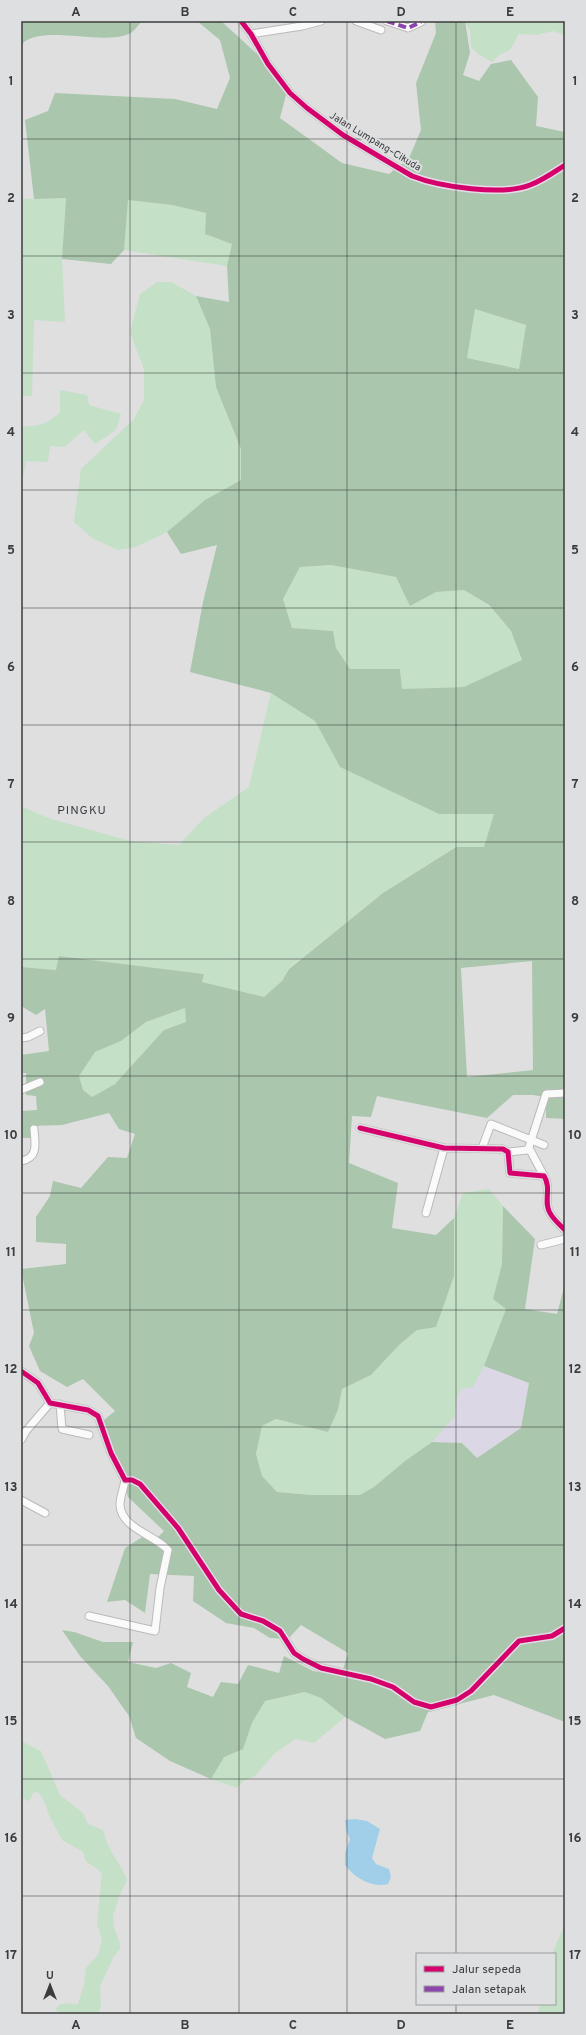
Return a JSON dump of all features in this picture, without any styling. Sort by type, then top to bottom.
[{"type":"street","name":"Jalan Lumpang–Cikuda","points":[[241,21],[251,34],[268,64],[290,93],[343,135],[412,176],[424,180],[466,188],[500,190],[517,189],[540,180],[565,165]]},
{"type":"street","points":[[251,34],[302,26],[321,21]]},
{"type":"street","points":[[356,21],[381,30]]},
{"type":"street","points":[[387,21],[408,28],[421,22]]},
{"type":"street","points":[[21,1038],[28,1037],[40,1031]]},
{"type":"street","points":[[21,1090],[40,1082]]},
{"type":"street","points":[[360,1128],[444,1148],[503,1149],[508,1152],[524,1152],[529,1148],[546,1094],[565,1093]]},
{"type":"street","points":[[482,1148],[490,1124],[544,1145]]},
{"type":"street","points":[[21,1161],[30,1158],[34,1153],[34,1129]]},
{"type":"street","points":[[426,1213],[444,1148]]},
{"type":"street","points":[[529,1148],[549,1183],[548,1207],[550,1213],[565,1230]]},
{"type":"street","points":[[508,1152],[510,1173],[544,1176]]},
{"type":"street","points":[[541,1245],[565,1239]]},
{"type":"street","points":[[21,1371],[38,1383],[50,1403]]},
{"type":"street","points":[[50,1403],[88,1410],[98,1416],[111,1453],[125,1480],[120,1502],[121,1511],[132,1525],[168,1550],[160,1588],[155,1631],[89,1616]]},
{"type":"street","points":[[21,1440],[26,1431],[50,1403]]},
{"type":"street","points":[[60,1404],[62,1429],[89,1435]]},
{"type":"street","points":[[125,1480],[132,1480],[140,1484],[178,1528],[219,1590],[241,1614],[262,1621],[280,1631],[294,1653],[303,1659],[321,1668],[371,1679],[393,1687],[414,1702],[431,1707],[457,1700],[471,1691],[519,1641],[552,1636],[565,1628]]},
{"type":"street","points":[[21,1500],[45,1513]]},
{"type":"shaded area","points":[[484,1366],[529,1383],[521,1428],[477,1458],[462,1443],[432,1442],[455,1416],[457,1397],[461,1389],[473,1387]]},
{"type":"green space","points":[[21,21],[142,21],[131,33],[117,37],[42,36],[30,39],[21,45]]},
{"type":"green space","points":[[197,21],[221,21],[257,54],[288,87],[280,118],[342,163],[389,174],[409,158],[421,130],[416,83],[436,33],[435,21],[465,21],[470,53],[463,75],[479,81],[491,64],[511,60],[538,97],[536,126],[565,132],[565,1119],[546,1118],[546,1097],[533,1095],[513,1095],[487,1118],[377,1096],[371,1117],[352,1116],[349,1163],[398,1183],[392,1228],[436,1235],[454,1218],[454,1276],[436,1327],[417,1330],[399,1345],[371,1375],[342,1389],[338,1410],[328,1432],[276,1419],[262,1426],[256,1454],[262,1476],[277,1492],[312,1495],[360,1495],[374,1487],[405,1461],[432,1442],[462,1443],[477,1458],[521,1428],[529,1383],[484,1366],[506,1309],[493,1299],[502,1264],[503,1206],[535,1239],[525,1309],[557,1314],[565,1284],[565,1722],[494,1695],[428,1712],[420,1731],[385,1739],[345,1717],[321,1698],[305,1692],[265,1701],[252,1723],[243,1749],[224,1757],[211,1779],[170,1761],[136,1738],[129,1716],[108,1686],[80,1656],[62,1630],[74,1632],[103,1642],[133,1642],[128,1662],[156,1668],[171,1663],[191,1673],[187,1687],[213,1697],[221,1682],[238,1684],[248,1665],[279,1673],[284,1656],[313,1671],[341,1676],[348,1653],[301,1625],[288,1639],[270,1638],[254,1628],[226,1623],[193,1601],[194,1576],[150,1574],[145,1613],[125,1600],[107,1602],[125,1548],[144,1536],[153,1542],[164,1531],[128,1497],[123,1474],[98,1425],[115,1411],[83,1379],[67,1387],[40,1371],[29,1346],[34,1333],[21,1269],[66,1264],[66,1244],[36,1242],[36,1217],[50,1196],[53,1181],[81,1188],[108,1157],[127,1158],[135,1134],[119,1129],[109,1113],[62,1125],[32,1126],[31,1138],[21,1138],[21,1111],[37,1110],[36,1096],[26,1095],[26,1073],[21,1073],[21,1055],[49,1051],[45,1009],[36,1015],[21,1006],[21,967],[56,970],[59,956],[204,974],[202,982],[264,997],[282,981],[289,969],[383,893],[456,847],[484,847],[494,814],[439,814],[340,767],[315,721],[271,693],[190,672],[203,602],[217,545],[181,554],[167,532],[205,500],[241,480],[241,449],[216,387],[210,329],[196,296],[229,302],[227,266],[232,244],[205,234],[206,213],[172,205],[128,200],[124,250],[111,264],[62,259],[66,198],[34,199],[25,120],[48,111],[55,93],[175,99],[217,109],[230,78],[220,40]],"holes":[[[475,309],[526,325],[519,369],[467,358]],[[331,565],[396,577],[410,606],[436,592],[464,590],[489,605],[511,631],[522,660],[464,687],[402,689],[400,669],[350,669],[336,648],[333,631],[292,628],[283,599],[300,567]],[[532,961],[533,1070],[467,1077],[461,968]],[[185,1008],[186,1022],[164,1030],[115,1084],[92,1097],[83,1090],[79,1076],[95,1052],[121,1041],[146,1022]]]},
{"type":"green space","points":[[464,21],[565,21],[565,35],[553,31],[537,35],[519,34],[510,50],[499,55],[492,62],[478,54],[471,47],[470,30]]},
{"type":"green space","points":[[66,198],[62,259],[65,322],[34,320],[32,396],[21,396],[21,199]]},
{"type":"green space","points":[[128,200],[172,205],[206,213],[205,234],[232,244],[227,266],[124,250]]},
{"type":"green space","points":[[157,282],[171,282],[196,296],[210,329],[216,387],[241,449],[241,480],[205,500],[167,532],[136,547],[118,550],[92,538],[74,522],[81,469],[134,419],[144,400],[144,369],[130,332],[140,294]]},
{"type":"green space","points":[[475,309],[526,325],[519,369],[467,358]]},
{"type":"green space","points":[[60,390],[87,395],[89,405],[121,414],[116,430],[95,444],[84,430],[64,447],[50,446],[48,462],[26,461],[21,487],[21,426],[42,424],[56,416],[60,412]]},
{"type":"green space","points":[[331,565],[396,577],[410,606],[436,592],[464,590],[488,605],[511,631],[522,661],[464,687],[402,689],[400,669],[350,669],[336,648],[333,631],[292,628],[283,599],[300,567]]},
{"type":"green space","points":[[271,692],[315,721],[340,767],[439,814],[494,814],[484,847],[455,847],[383,893],[289,968],[282,981],[264,997],[202,982],[204,974],[60,956],[56,970],[21,967],[21,806],[48,818],[130,841],[179,845],[204,818],[249,787]]},
{"type":"green space","points":[[185,1008],[186,1022],[164,1030],[115,1084],[92,1097],[83,1090],[79,1076],[95,1052],[121,1041],[146,1022]]},
{"type":"green space","points":[[489,1189],[503,1206],[502,1264],[493,1299],[506,1309],[484,1366],[473,1387],[461,1389],[457,1397],[455,1416],[432,1442],[405,1461],[374,1487],[360,1495],[312,1495],[277,1492],[262,1476],[256,1454],[262,1426],[276,1419],[328,1432],[338,1410],[342,1389],[371,1375],[399,1345],[417,1330],[436,1326],[453,1238],[454,1218],[463,1193]]},
{"type":"green space","points":[[305,1692],[321,1698],[345,1717],[314,1743],[295,1739],[274,1754],[254,1777],[243,1781],[237,1788],[211,1779],[224,1756],[243,1749],[252,1723],[265,1701]]},
{"type":"green space","points":[[21,1741],[41,1751],[60,1795],[83,1813],[88,1824],[103,1830],[107,1844],[127,1880],[113,1915],[114,1928],[120,1943],[120,1949],[114,1956],[100,1986],[101,2005],[98,2014],[59,2014],[56,2009],[58,2006],[63,2004],[78,2004],[84,1985],[86,1968],[98,1955],[102,1939],[97,1924],[102,1874],[98,1869],[86,1862],[83,1852],[62,1840],[39,1793],[34,1792],[29,1801],[21,1798]]},
{"type":"green space","points":[[565,1924],[565,2014],[538,2014],[540,2005],[556,2005],[556,1953],[552,1953]]},
{"type":"water","points":[[355,1819],[367,1821],[380,1829],[372,1858],[376,1864],[389,1869],[391,1877],[388,1884],[376,1885],[364,1881],[349,1870],[345,1865],[345,1853],[350,1839],[346,1830],[345,1820]]},
{"type":"marked path","points":[[387,21],[408,28],[421,22]]},
{"type":"cycle path","points":[[241,21],[251,34],[268,64],[290,93],[343,135],[412,176],[438,184],[455,187],[504,190],[530,185],[565,165]]},
{"type":"cycle path","points":[[360,1128],[444,1148],[503,1149],[508,1152],[510,1173],[544,1176],[547,1185],[548,1209],[565,1230]]},
{"type":"cycle path","points":[[21,1371],[38,1383],[50,1403],[88,1410],[98,1416],[111,1453],[125,1480],[132,1480],[140,1484],[178,1528],[219,1590],[241,1614],[263,1621],[280,1631],[294,1653],[321,1668],[371,1679],[393,1687],[414,1702],[431,1707],[457,1700],[471,1691],[519,1641],[552,1636],[565,1628]]},
{"type":"district","name":"PINGKU","points":[[82,811]]}]
